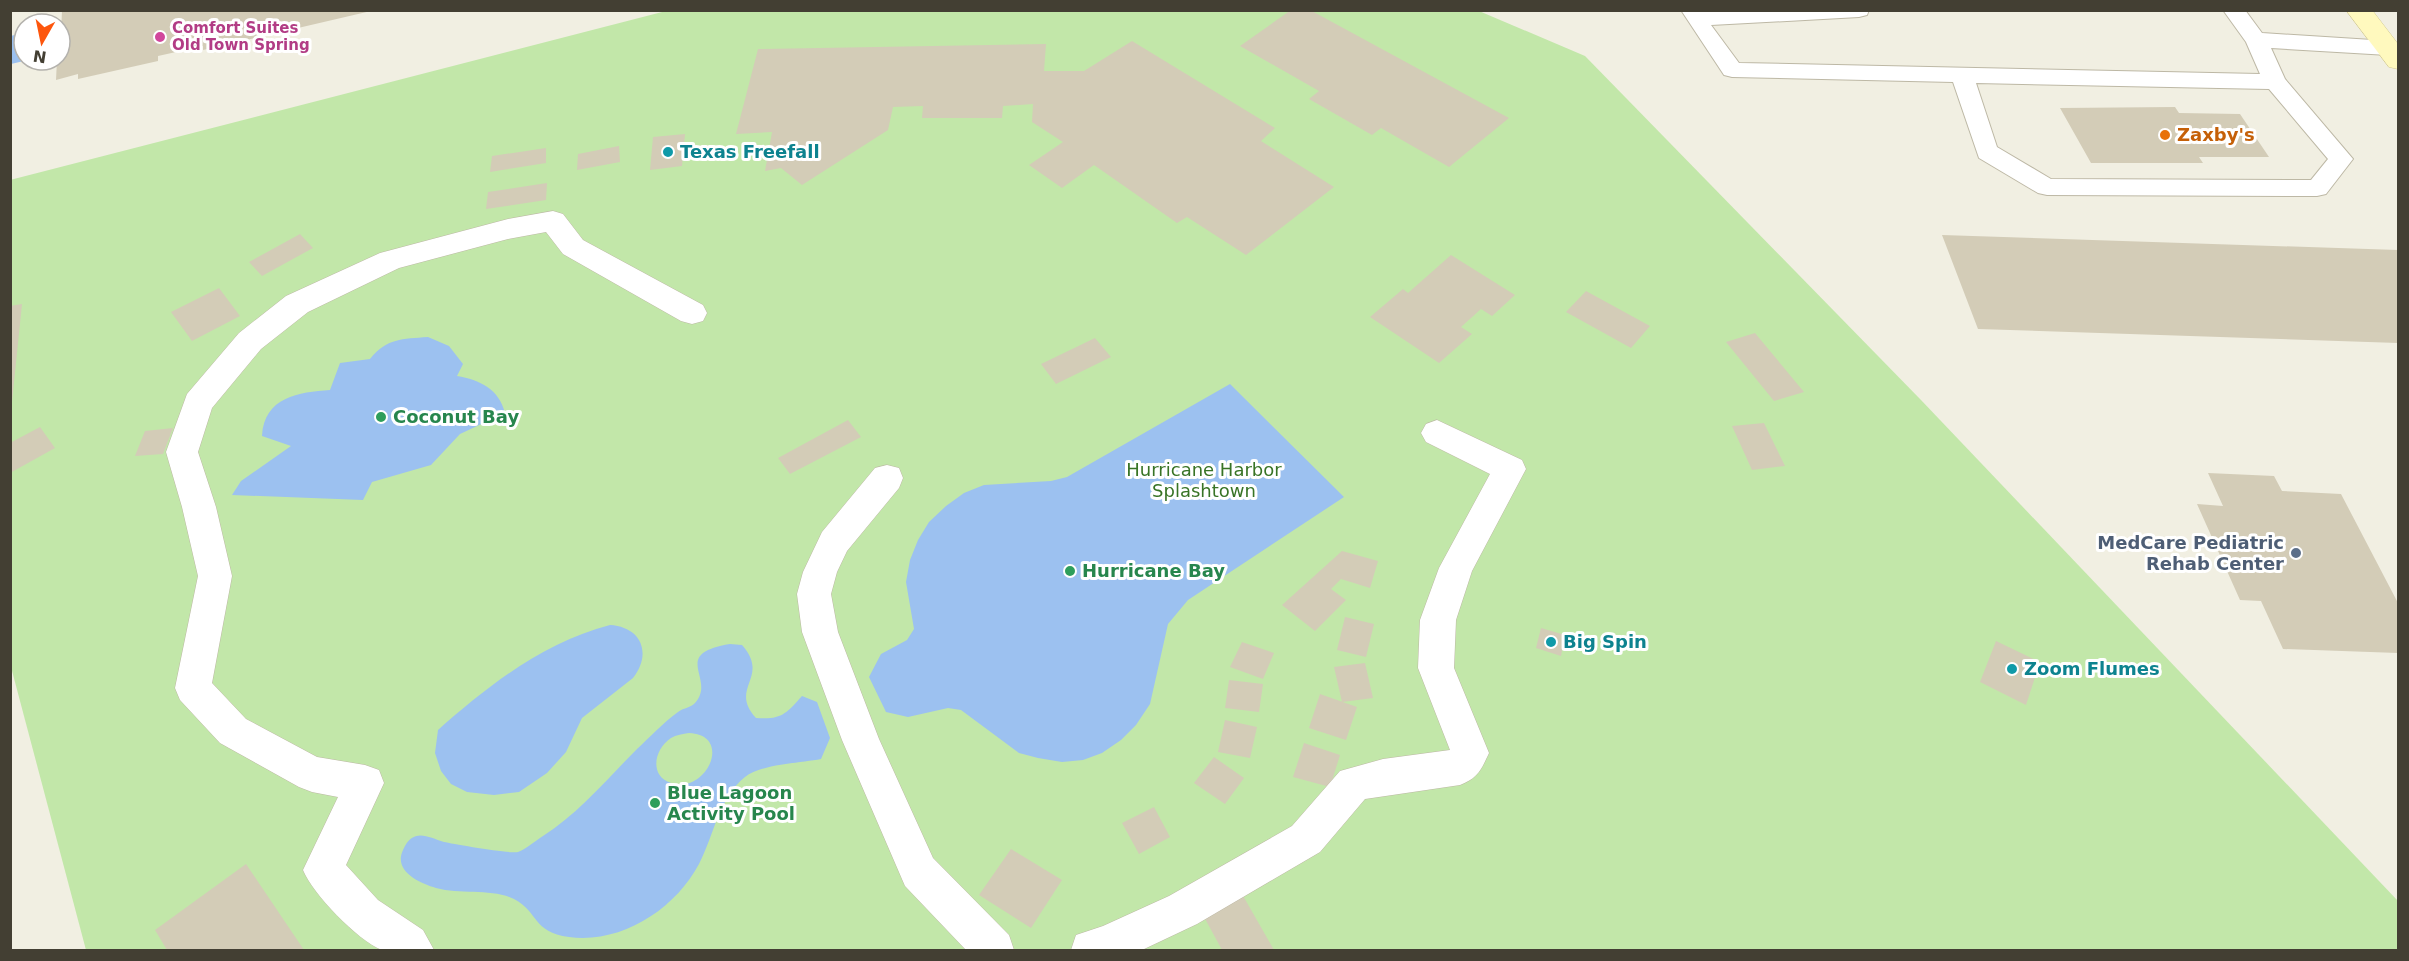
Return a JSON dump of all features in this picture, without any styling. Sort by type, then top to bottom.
[{"type":"main road","points":[[2358,10],[2393,55]]},
{"type":"street","points":[[413,951],[409,944],[364,914],[323,870],[366,783],[312,774],[233,731],[193,688],[215,576],[199,507],[182,452],[198,403],[250,341],[297,304],[390,260],[508,229],[553,220],[573,247],[692,313]]},
{"type":"street","points":[[1091,951],[1107,946],[1183,910],[1306,839],[1354,784],[1383,777],[1460,767],[1470,753],[1436,668],[1438,620],[1456,568],[1510,469],[1437,433]]},
{"type":"street","points":[[887,478],[834,543],[820,572],[814,594],[820,632],[861,740],[919,872],[955,907],[994,951]]},
{"type":"lane","points":[[1694,15],[1859,10]]},
{"type":"lane","points":[[1962,74],[1987,152],[2048,187],[2316,188],[2341,159],[2275,82],[2256,40],[2233,10]]},
{"type":"lane","points":[[1694,15],[1732,69],[2275,82]]},
{"type":"lane","points":[[2256,40],[2393,55]]},
{"type":"green space","name":"Hurricane Harbor Splashtown","points":[[666,11],[1479,11],[1585,56],[1921,400],[2398,901],[2398,950],[86,950],[11,667],[10,180]]},
{"type":"water","points":[[11,36],[12,36],[11,64]]},
{"type":"water","name":"Coconut Bay","points":[[428,337],[449,346],[463,364],[457,376],[487,387],[498,398],[505,413],[460,434],[431,465],[372,482],[363,500],[232,495],[241,481],[291,446],[262,436],[264,423],[276,405],[295,395],[330,390],[340,363],[370,359],[389,343]]},
{"type":"water","name":"Hurricane Bay","points":[[1230,384],[1344,497],[1188,600],[1168,624],[1150,704],[1136,725],[1121,740],[1102,753],[1083,760],[1062,762],[1019,753],[961,710],[948,708],[908,717],[886,712],[869,677],[881,654],[907,640],[914,629],[906,582],[910,560],[929,522],[964,493],[984,485],[1051,481],[1067,477]]},
{"type":"water","points":[[610,625],[630,631],[641,643],[643,651],[639,669],[633,678],[582,718],[566,752],[547,773],[519,792],[494,795],[467,792],[451,784],[441,771],[435,753],[438,730],[497,681],[518,667],[562,642]]},
{"type":"water","name":"Blue Lagoon Activity Pool","points":[[730,644],[742,645],[750,656],[752,674],[746,698],[756,718],[777,717],[792,707],[802,696],[817,702],[830,738],[821,759],[761,769],[745,777],[736,786],[723,806],[699,864],[689,880],[661,909],[627,929],[608,935],[589,938],[569,937],[548,931],[522,904],[514,899],[496,894],[436,888],[415,879],[405,870],[401,857],[403,850],[411,838],[416,836],[427,836],[444,842],[482,849],[518,852],[556,827],[604,784],[662,725],[695,703],[700,694],[701,685],[698,661],[702,654],[712,648]],"holes":[[[689,733],[703,736],[710,743],[712,753],[710,763],[704,773],[695,781],[684,784],[664,780],[659,775],[656,762],[665,743],[673,737]]]},
{"type":"building","name":"Comfort Suites Old Town Spring","points":[[62,10],[371,10],[203,50],[203,46],[158,56],[158,61],[78,79],[78,74],[56,80],[56,72],[72,72],[72,12],[62,12]]},
{"type":"building","points":[[1291,10],[1310,10],[1509,118],[1449,167],[1381,128],[1372,135],[1309,99],[1319,91],[1240,46]]},
{"type":"building","points":[[1132,41],[1275,128],[1261,141],[1334,187],[1246,255],[1187,217],[1177,223],[1094,165],[1062,188],[1029,165],[1063,142],[1032,122],[1033,104],[1003,106],[1002,118],[922,118],[923,106],[893,107],[888,130],[802,185],[781,168],[765,171],[772,132],[736,134],[758,49],[1046,44],[1044,71],[1084,71]]},
{"type":"building","name":"Zaxby's","points":[[2175,107],[2179,113],[2240,114],[2269,157],[2199,157],[2203,163],[2091,163],[2060,108]]},
{"type":"building","name":"Texas Freefall","points":[[685,134],[682,166],[650,170],[653,137]]},
{"type":"building","points":[[619,146],[620,162],[577,170],[578,154]]},
{"type":"building","points":[[546,148],[546,163],[490,172],[492,156]]},
{"type":"building","points":[[547,183],[546,200],[486,209],[488,192]]},
{"type":"building","points":[[300,234],[313,248],[262,276],[249,262]]},
{"type":"building","points":[[1942,235],[2398,250],[2398,343],[1978,329]]},
{"type":"building","points":[[1451,255],[1515,295],[1492,316],[1481,309],[1461,327],[1472,334],[1439,363],[1370,317],[1403,289],[1408,293]]},
{"type":"building","points":[[219,288],[240,316],[192,341],[171,312]]},
{"type":"building","points":[[1586,291],[1650,326],[1631,348],[1566,312]]},
{"type":"building","points":[[22,304],[12,402],[10,402],[10,306]]},
{"type":"building","points":[[1755,333],[1804,392],[1774,401],[1726,342]]},
{"type":"building","points":[[1095,338],[1111,357],[1056,384],[1041,364]]},
{"type":"building","points":[[848,420],[861,437],[790,474],[778,458]]},
{"type":"building","points":[[1764,423],[1785,466],[1752,470],[1732,426]]},
{"type":"building","points":[[40,427],[55,448],[10,473],[10,443]]},
{"type":"building","points":[[173,428],[163,454],[135,456],[145,431]]},
{"type":"building","name":"MedCare Pediatric Rehab Center","points":[[2208,473],[2274,476],[2282,491],[2341,494],[2398,603],[2398,653],[2283,649],[2261,601],[2240,600],[2197,504],[2223,506]]},
{"type":"building","points":[[1342,551],[1378,561],[1370,588],[1341,579],[1331,589],[1346,600],[1315,631],[1282,605]]},
{"type":"building","points":[[1345,617],[1374,624],[1366,657],[1337,650]]},
{"type":"building","name":"Big Spin","points":[[1541,628],[1565,635],[1561,656],[1536,648]]},
{"type":"building","name":"Zoom Flumes","points":[[1996,641],[2040,662],[2026,705],[1980,682]]},
{"type":"building","points":[[1242,642],[1274,653],[1263,679],[1230,667]]},
{"type":"building","points":[[1365,663],[1373,698],[1342,702],[1334,667]]},
{"type":"building","points":[[1229,680],[1263,684],[1259,712],[1225,708]]},
{"type":"building","points":[[1320,694],[1357,707],[1346,740],[1309,728]]},
{"type":"building","points":[[1225,720],[1257,727],[1250,758],[1218,752]]},
{"type":"building","points":[[1304,743],[1340,755],[1330,787],[1293,777]]},
{"type":"building","points":[[1214,757],[1244,778],[1225,804],[1194,783]]},
{"type":"building","points":[[1154,807],[1170,837],[1139,854],[1122,823]]},
{"type":"building","points":[[1011,849],[1062,880],[1031,928],[979,895]]},
{"type":"building","points":[[246,864],[304,950],[167,950],[155,930]]},
{"type":"building","points":[[1242,894],[1274,950],[1222,950],[1203,915]]},
{"type":"place","name":"Comfort Suites Old Town Spring","points":[[160,37]]},
{"type":"place","name":"Zaxby's","points":[[2165,135]]},
{"type":"place","name":"Texas Freefall","points":[[668,152]]},
{"type":"place","name":"Coconut Bay","points":[[381,417]]},
{"type":"place","name":"MedCare Pediatric Rehab Center","points":[[2296,553]]},
{"type":"place","name":"Hurricane Bay","points":[[1070,571]]},
{"type":"place","name":"Big Spin","points":[[1551,642]]},
{"type":"place","name":"Zoom Flumes","points":[[2012,669]]},
{"type":"place","name":"Blue Lagoon Activity Pool","points":[[655,803]]}]
